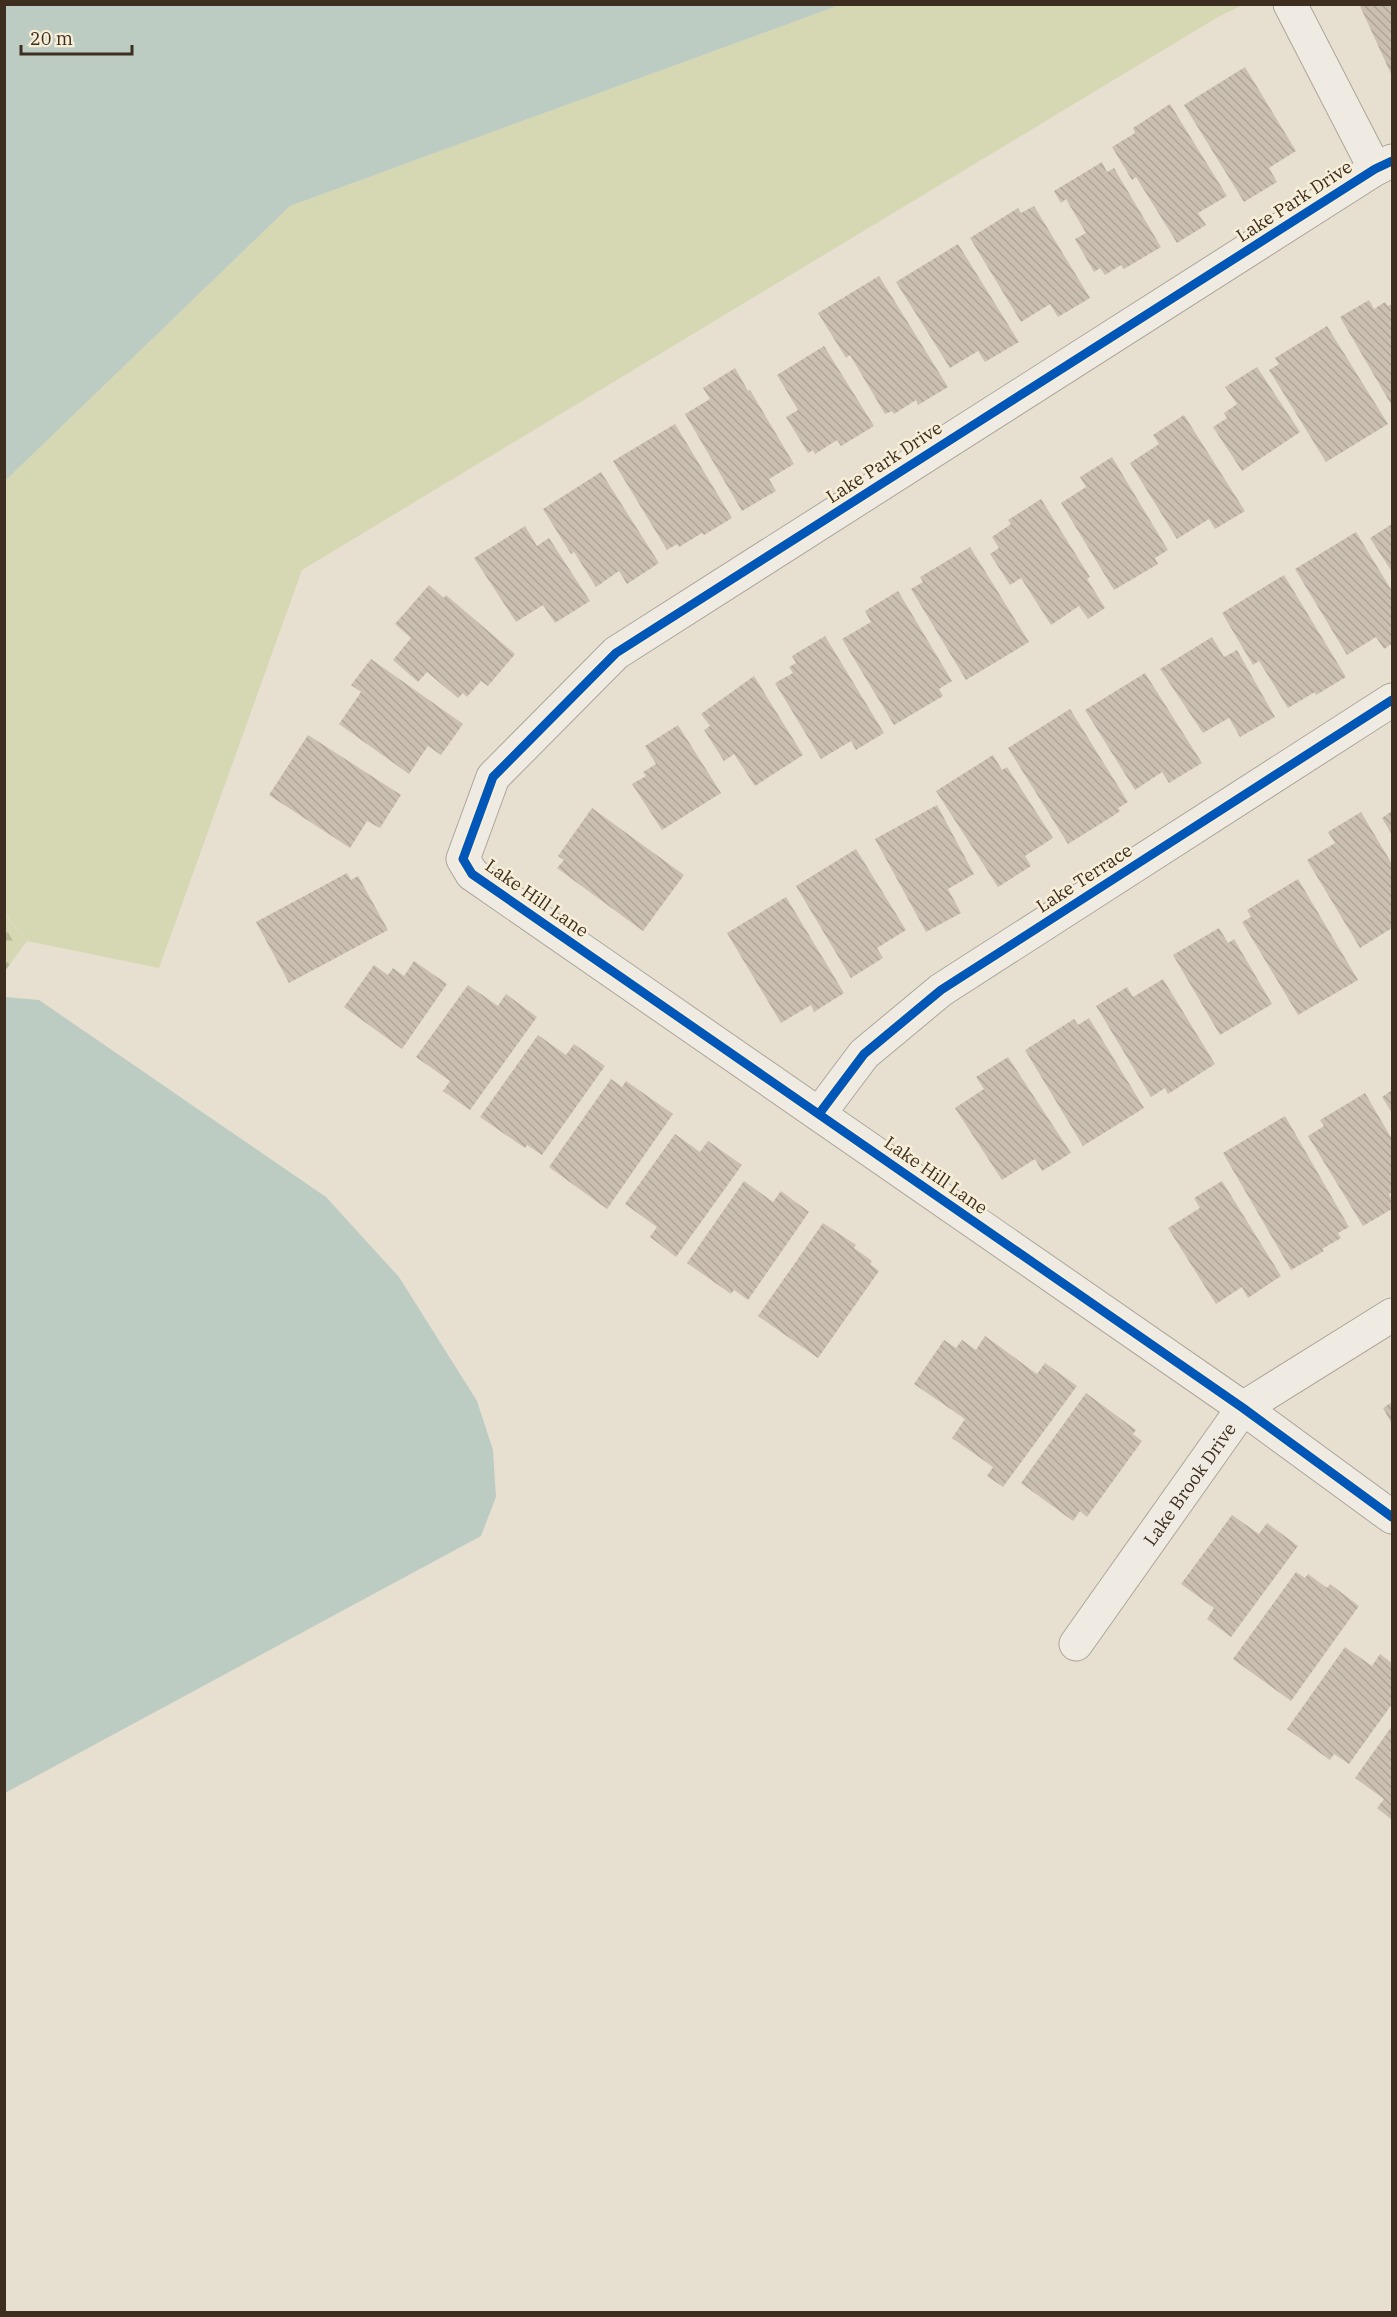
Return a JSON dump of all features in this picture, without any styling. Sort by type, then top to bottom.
[{"type":"street","points":[[1290,4],[1384,165]]},
{"type":"street","name":"Lake Park Drive","points":[[463,858],[493,777],[616,653],[1384,165]]},
{"type":"street","name":"Lake Terrace","points":[[819,1114],[864,1054],[940,990],[1392,700]]},
{"type":"street","name":"Lake Hill Lane","points":[[463,858],[472,874],[1243,1408],[1392,1517]]},
{"type":"street","name":"Lake Brook Drive","points":[[1076,1644],[1243,1408],[1392,1315]]},
{"type":"green space","points":[[840,5],[1243,5],[1218,17],[302,570],[159,968],[27,941],[5,914],[5,481],[290,206]]},
{"type":"green space","points":[[4,914],[27,941],[5,971],[4,971]]},
{"type":"shaded area","points":[[5,4],[840,5],[290,206],[5,481]]},
{"type":"shaded area","points":[[5,997],[39,1000],[326,1197],[399,1277],[477,1401],[493,1450],[496,1497],[481,1536],[5,1793]]},
{"type":"building","points":[[1392,4],[1392,76],[1360,6]]},
{"type":"building","points":[[1245,67],[1296,151],[1269,168],[1277,182],[1244,202],[1184,105]]},
{"type":"building","points":[[1170,104],[1227,196],[1198,213],[1206,225],[1177,243],[1136,177],[1132,180],[1112,147],[1135,133],[1133,128]]},
{"type":"building","points":[[1102,162],[1107,172],[1114,168],[1161,247],[1124,269],[1121,265],[1105,275],[1100,268],[1094,272],[1075,239],[1086,233],[1066,199],[1061,203],[1054,191]]},
{"type":"building","points":[[1034,206],[1090,298],[1058,317],[1050,304],[1021,322],[970,238],[1018,208],[1021,213]]},
{"type":"building","points":[[958,244],[1019,342],[985,362],[978,351],[950,368],[896,282]]},
{"type":"building","points":[[879,276],[948,387],[918,405],[916,400],[894,414],[892,411],[885,414],[850,355],[846,358],[818,313]]},
{"type":"building","points":[[1369,300],[1374,309],[1385,302],[1388,306],[1392,304],[1392,406],[1340,317]]},
{"type":"building","points":[[1327,326],[1388,424],[1326,462],[1269,370],[1279,364],[1275,358]]},
{"type":"building","points":[[824,346],[874,426],[841,446],[837,440],[815,454],[813,450],[808,453],[786,417],[798,410],[777,375]]},
{"type":"building","points":[[1257,367],[1300,432],[1242,471],[1213,427],[1227,418],[1224,413],[1237,404],[1225,387]]},
{"type":"building","points":[[735,368],[794,464],[769,479],[776,491],[742,511],[685,414],[710,399],[703,388]]},
{"type":"building","points":[[1184,415],[1245,511],[1215,529],[1209,519],[1177,539],[1130,463],[1159,444],[1153,435]]},
{"type":"building","points":[[675,424],[732,518],[704,535],[702,533],[679,547],[677,544],[667,550],[613,461]]},
{"type":"building","points":[[1112,457],[1168,550],[1155,558],[1158,564],[1114,590],[1061,503],[1086,487],[1080,477]]},
{"type":"building","points":[[601,472],[659,563],[627,584],[619,571],[596,587],[574,552],[571,554],[543,509]]},
{"type":"building","points":[[1041,499],[1090,577],[1087,579],[1105,608],[1088,619],[1079,606],[1051,625],[1021,578],[1010,585],[990,554],[999,548],[992,537],[1011,524],[1008,520]]},
{"type":"building","points":[[1392,524],[1392,572],[1370,538]]},
{"type":"building","points":[[525,526],[537,546],[549,538],[590,601],[555,623],[543,605],[516,622],[474,558]]},
{"type":"building","points":[[1356,532],[1392,591],[1392,644],[1384,649],[1376,637],[1347,655],[1295,569]]},
{"type":"building","points":[[970,547],[1029,642],[966,680],[911,589],[923,582],[920,577]]},
{"type":"building","points":[[1284,575],[1346,677],[1288,708],[1259,661],[1253,665],[1222,613]]},
{"type":"building","points":[[429,585],[444,598],[446,595],[515,654],[488,686],[481,681],[467,697],[463,693],[458,698],[427,672],[418,682],[393,660],[411,638],[395,624]]},
{"type":"building","points":[[898,591],[952,681],[939,689],[943,696],[894,725],[842,639],[871,622],[865,611]]},
{"type":"building","points":[[825,636],[884,733],[856,750],[851,741],[821,759],[775,683],[793,673],[789,667],[796,663],[792,656]]},
{"type":"building","points":[[1212,637],[1224,657],[1237,650],[1275,717],[1240,737],[1229,718],[1203,733],[1160,669]]},
{"type":"building","points":[[371,659],[463,724],[441,755],[428,746],[409,774],[339,724],[361,692],[351,685]]},
{"type":"building","points":[[1145,673],[1202,763],[1169,783],[1162,772],[1135,790],[1085,710]]},
{"type":"building","points":[[754,676],[803,755],[755,786],[734,754],[724,761],[704,730],[710,726],[701,714]]},
{"type":"building","points":[[1070,709],[1128,802],[1118,808],[1120,811],[1113,816],[1068,844],[1008,748]]},
{"type":"building","points":[[678,725],[721,793],[662,830],[632,784],[646,776],[643,772],[656,764],[645,746]]},
{"type":"building","points":[[308,735],[401,795],[380,828],[367,821],[350,848],[269,795]]},
{"type":"building","points":[[993,755],[1002,770],[1007,767],[1053,838],[1025,856],[1031,866],[998,887],[936,791]]},
{"type":"building","points":[[937,805],[974,874],[948,889],[961,913],[926,932],[875,839]]},
{"type":"building","points":[[592,808],[684,875],[643,931],[557,868],[564,860],[558,856]]},
{"type":"building","points":[[1392,811],[1392,835],[1382,818]]},
{"type":"building","points":[[1361,812],[1392,864],[1392,928],[1360,948],[1307,860],[1335,843],[1328,832]]},
{"type":"building","points":[[856,849],[906,930],[877,948],[883,958],[851,978],[796,886]]},
{"type":"building","points":[[347,873],[351,880],[358,876],[388,930],[289,983],[256,922]]},
{"type":"building","points":[[1298,879],[1358,980],[1298,1015],[1242,922],[1251,917],[1247,910]]},
{"type":"building","points":[[786,897],[844,993],[814,1012],[811,1005],[781,1023],[727,933]]},
{"type":"building","points":[[1219,928],[1228,943],[1234,939],[1272,1004],[1220,1035],[1173,955]]},
{"type":"building","points":[[414,961],[447,984],[402,1049],[344,1007],[374,965],[388,975],[393,968],[404,976]]},
{"type":"building","points":[[1163,979],[1215,1064],[1168,1094],[1165,1088],[1151,1097],[1096,1006],[1127,987],[1133,997]]},
{"type":"building","points":[[468,985],[498,1006],[506,994],[537,1017],[470,1110],[443,1091],[450,1081],[416,1057]]},
{"type":"building","points":[[1089,1018],[1144,1108],[1083,1146],[1025,1050],[1074,1019],[1078,1025]]},
{"type":"building","points":[[538,1035],[566,1055],[574,1044],[605,1066],[542,1155],[527,1145],[525,1148],[480,1117]]},
{"type":"building","points":[[1008,1057],[1071,1153],[1042,1171],[1035,1159],[1002,1180],[955,1108],[984,1089],[976,1077]]},
{"type":"building","points":[[611,1079],[622,1087],[626,1081],[673,1114],[607,1209],[549,1167]]},
{"type":"building","points":[[1392,1090],[1392,1113],[1382,1097]]},
{"type":"building","points":[[1365,1093],[1392,1139],[1392,1192],[1389,1194],[1392,1209],[1363,1226],[1308,1136],[1324,1126],[1320,1120]]},
{"type":"building","points":[[1285,1116],[1349,1227],[1338,1233],[1341,1238],[1322,1249],[1324,1251],[1291,1270],[1223,1153]]},
{"type":"building","points":[[675,1134],[700,1152],[708,1141],[742,1165],[676,1257],[650,1237],[657,1227],[625,1204]]},
{"type":"building","points":[[744,1181],[773,1202],[781,1191],[809,1212],[748,1300],[734,1290],[731,1294],[687,1263]]},
{"type":"building","points":[[1222,1181],[1281,1276],[1248,1298],[1242,1287],[1216,1304],[1168,1228],[1200,1208],[1194,1198]]},
{"type":"building","points":[[823,1223],[856,1245],[854,1248],[872,1261],[870,1264],[879,1271],[818,1358],[758,1316]]},
{"type":"building","points":[[985,1336],[1037,1374],[1045,1363],[1077,1386],[1003,1487],[987,1476],[993,1467],[952,1438],[965,1419],[914,1384],[944,1340],[956,1348],[962,1340],[976,1350]]},
{"type":"building","points":[[1086,1393],[1136,1430],[1133,1434],[1142,1441],[1087,1517],[1080,1511],[1073,1521],[1021,1483]]},
{"type":"building","points":[[1392,1402],[1392,1424],[1383,1408]]},
{"type":"building","points":[[1232,1515],[1259,1534],[1267,1523],[1298,1546],[1231,1637],[1207,1619],[1214,1608],[1181,1584]]},
{"type":"building","points":[[1296,1572],[1305,1578],[1308,1574],[1327,1588],[1330,1584],[1359,1606],[1291,1701],[1233,1659]]},
{"type":"building","points":[[1345,1647],[1372,1666],[1380,1654],[1392,1663],[1392,1704],[1349,1764],[1334,1754],[1330,1760],[1287,1729]]},
{"type":"building","points":[[1392,1726],[1392,1820],[1377,1808],[1384,1799],[1355,1778]]},
{"type":"cycle path","points":[[1392,161],[1375,169],[616,653],[493,777],[463,859],[472,874],[1243,1408],[1392,1517]]},
{"type":"cycle path","points":[[819,1114],[864,1054],[941,990],[1392,700]]}]
